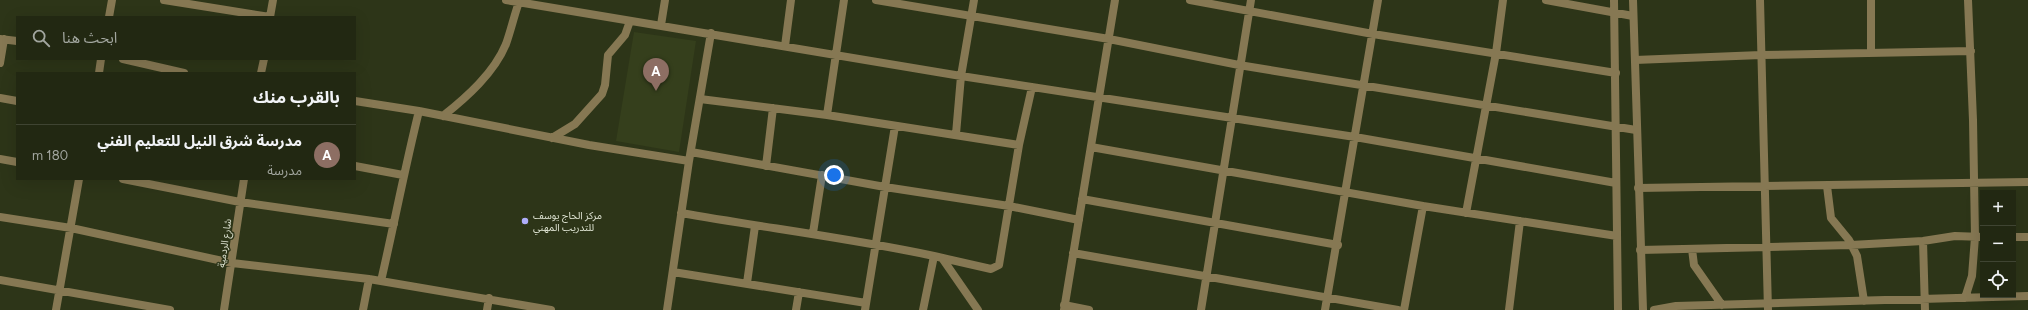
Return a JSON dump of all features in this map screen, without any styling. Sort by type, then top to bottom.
[{"type":"street","points":[[109,16],[112,0]]},
{"type":"street","points":[[164,0],[264,16]]},
{"type":"street","points":[[270,16],[273,0]]},
{"type":"street","points":[[506,0],[539,3],[630,21],[711,33],[961,76],[1100,96],[1355,137],[1616,183]]},
{"type":"street","points":[[660,25],[665,0]]},
{"type":"street","points":[[785,46],[791,0]]},
{"type":"street","points":[[827,115],[844,0]]},
{"type":"street","points":[[876,0],[925,4],[971,15],[1109,39],[1239,65],[1485,107],[1636,130]]},
{"type":"street","points":[[956,134],[961,76],[974,0]]},
{"type":"street","points":[[1089,310],[1064,308],[1115,0]]},
{"type":"street","points":[[1190,0],[1373,34],[1616,73]]},
{"type":"street","points":[[1201,310],[1222,172],[1232,118],[1239,65],[1251,0]]},
{"type":"street","points":[[1326,310],[1378,0]]},
{"type":"street","points":[[1466,213],[1496,53],[1503,0]]},
{"type":"street","points":[[1546,0],[1633,16]]},
{"type":"street","points":[[1614,0],[1618,310]]},
{"type":"street","points":[[1633,0],[1643,310]]},
{"type":"street","points":[[1760,0],[1768,307]]},
{"type":"street","points":[[1871,0],[1871,53]]},
{"type":"street","points":[[1965,298],[1972,276],[1979,237],[1974,184],[1971,51],[1968,0]]},
{"type":"street","points":[[443,116],[466,97],[492,67],[506,43],[519,2]]},
{"type":"street","points":[[552,138],[575,124],[602,94],[605,85],[608,56],[625,34],[630,21]]},
{"type":"street","points":[[667,310],[689,161],[711,33]]},
{"type":"street","points":[[0,63],[2,39],[16,41]]},
{"type":"street","points":[[1635,60],[1761,55],[1971,51]]},
{"type":"street","points":[[99,72],[102,60]]},
{"type":"street","points":[[128,60],[180,72]]},
{"type":"street","points":[[261,72],[264,60]]},
{"type":"street","points":[[681,213],[755,226],[813,233],[876,244],[995,268],[999,265],[1019,145],[1032,87]]},
{"type":"street","points":[[0,98],[16,101]]},
{"type":"street","points":[[700,99],[827,115],[1019,145]]},
{"type":"street","points":[[356,101],[419,111],[552,138],[689,161]]},
{"type":"street","points":[[766,166],[773,108]]},
{"type":"street","points":[[381,281],[403,176],[419,111]]},
{"type":"street","points":[[673,272],[799,292],[866,306],[895,126]]},
{"type":"street","points":[[1091,147],[1222,172],[1347,192],[1422,206],[1617,236]]},
{"type":"street","points":[[691,152],[885,187],[1009,206],[1078,220]]},
{"type":"street","points":[[0,159],[16,162]]},
{"type":"street","points":[[356,166],[403,176]]},
{"type":"street","points":[[813,233],[822,175]]},
{"type":"street","points":[[56,310],[80,180]]},
{"type":"street","points":[[128,180],[240,202],[394,224]]},
{"type":"street","name":"شارع الردمية","points":[[224,310],[244,180]]},
{"type":"street","points":[[1638,188],[1764,188],[2028,182]]},
{"type":"street","points":[[1827,186],[1830,218],[1851,245],[1857,256],[1864,301]]},
{"type":"street","points":[[1082,199],[1214,224],[1338,245]]},
{"type":"street","points":[[1404,310],[1422,206]]},
{"type":"street","points":[[0,217],[71,228],[232,263],[369,279],[489,298],[551,310]]},
{"type":"street","points":[[1509,310],[1520,221]]},
{"type":"street","points":[[747,283],[755,226]]},
{"type":"street","points":[[1640,250],[1851,245],[1923,241],[1955,236],[1979,237]]},
{"type":"street","points":[[2016,237],[2028,237]]},
{"type":"street","points":[[1923,241],[1925,310]]},
{"type":"street","points":[[1692,249],[1694,266],[1722,305]]},
{"type":"street","points":[[1073,253],[1206,278],[1328,297],[1398,310]]},
{"type":"street","points":[[923,310],[938,257]]},
{"type":"street","points":[[938,257],[978,310]]},
{"type":"street","points":[[363,310],[369,279]]},
{"type":"street","points":[[0,280],[170,310]]},
{"type":"street","points":[[796,310],[799,292]]},
{"type":"street","points":[[1654,310],[1676,306],[1812,306],[1864,301],[2028,296]]},
{"type":"street","points":[[487,310],[489,298]]},
{"type":"shaded area","points":[[634,32],[696,41],[679,152],[616,141]]},
{"type":"place","name":"مدرسة شرق النيل للتعليم الفني","points":[[656,91]]},
{"type":"place","name":"مركز الحاج يوسف للتدريب المهني","points":[[525,221]]}]
